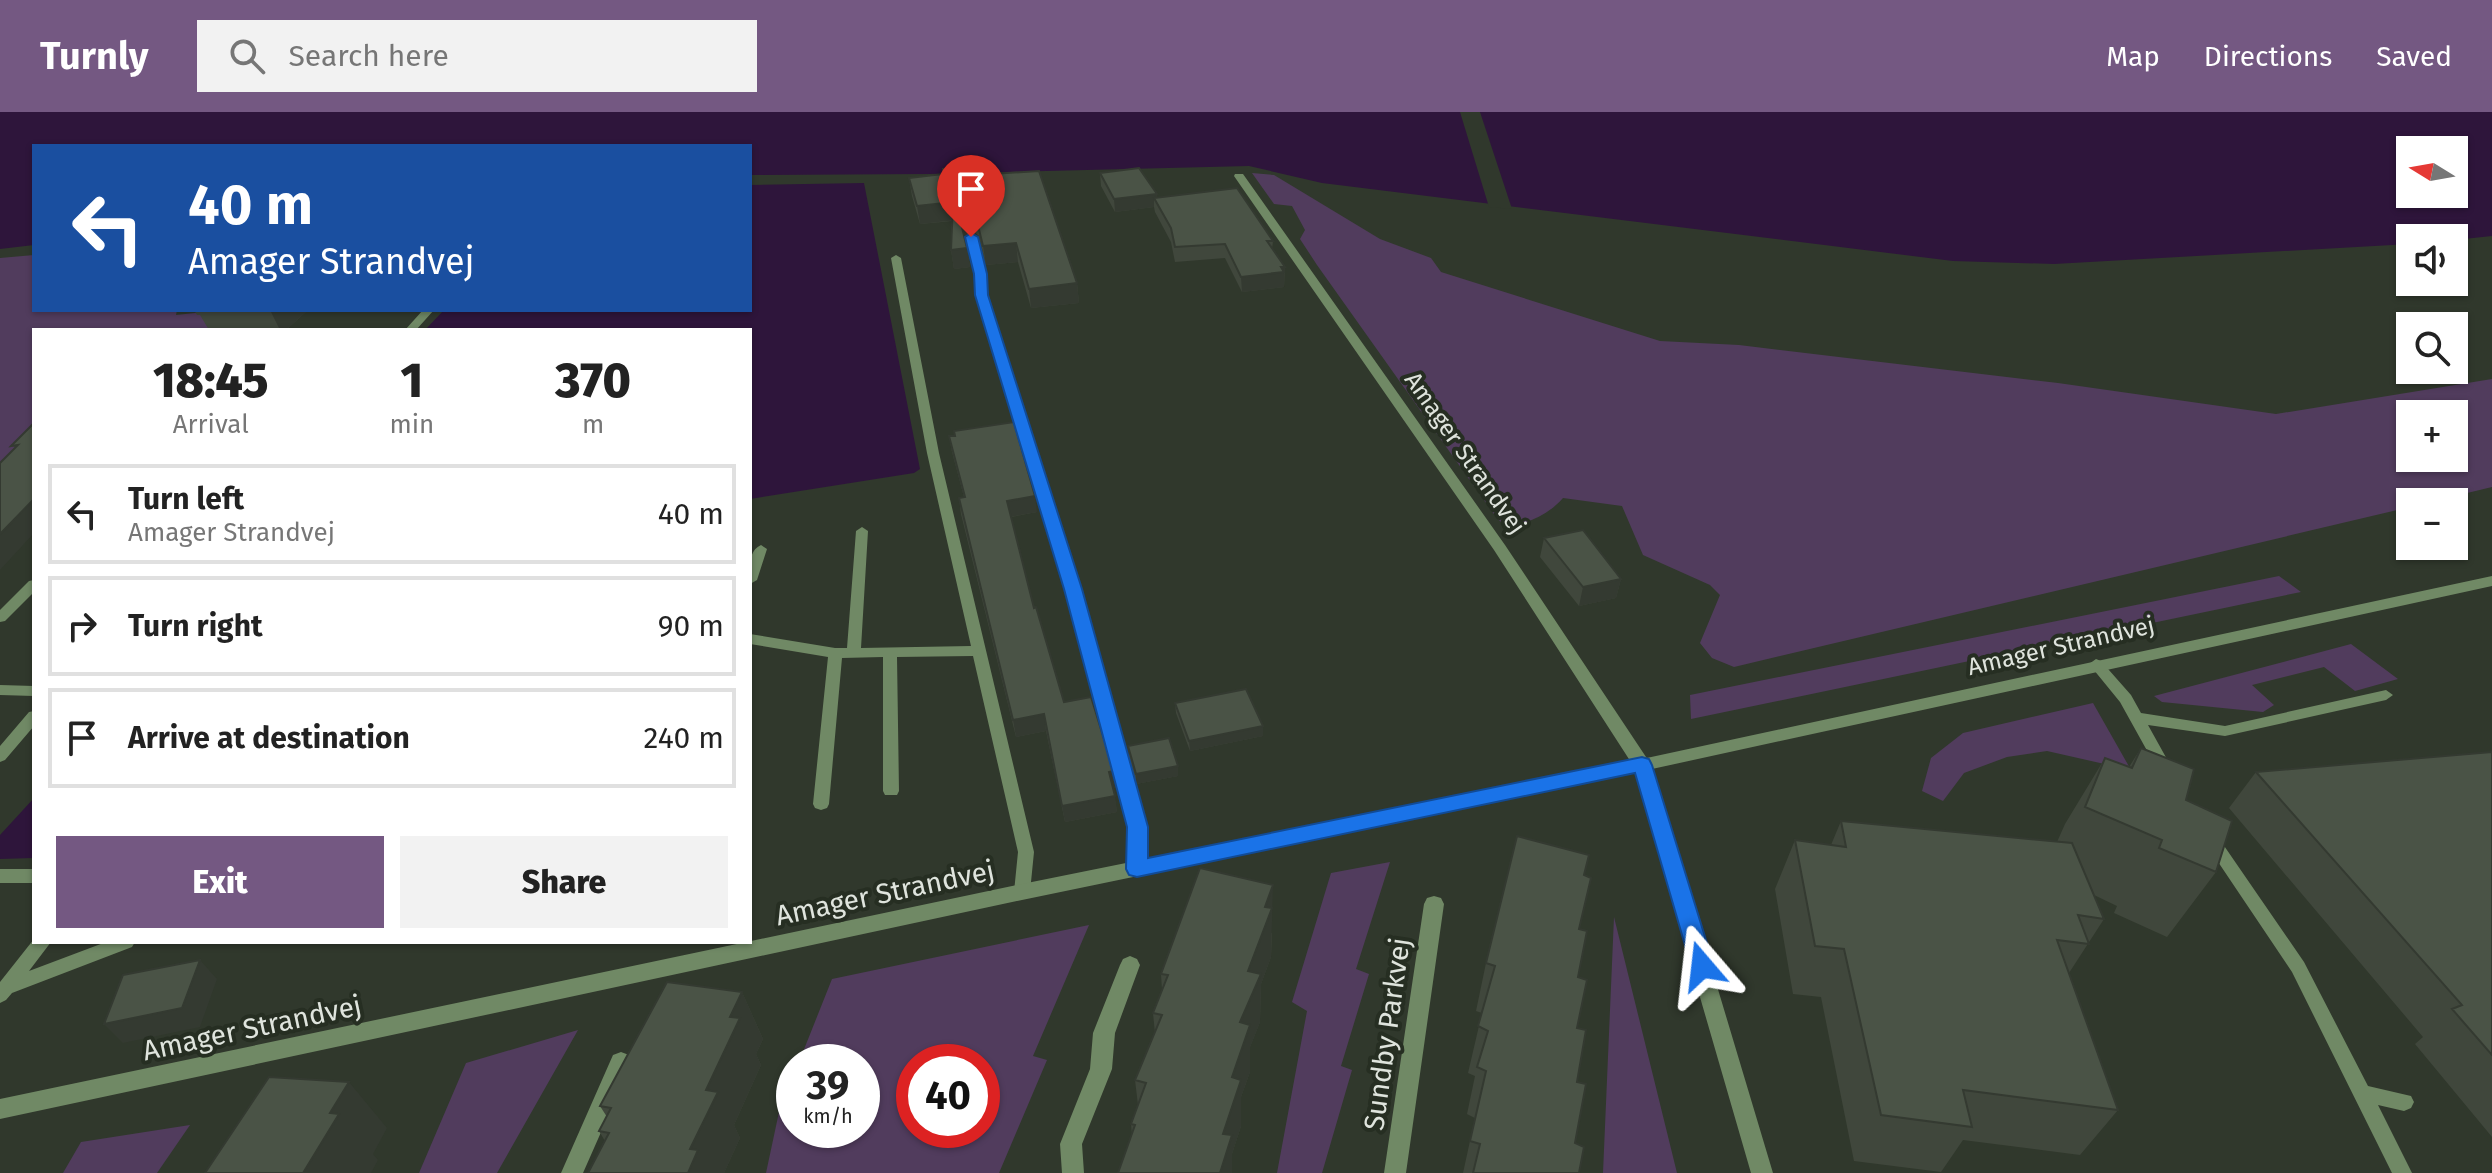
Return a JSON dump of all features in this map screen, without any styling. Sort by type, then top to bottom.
[{"type":"street","name":"Amager Strandvej","points":[[1239,176],[1500,548],[1642,765]]},
{"type":"street","name":"Amager Strandvej","points":[[0,1109],[1022,892],[1642,765],[2096,664],[2492,581]]},
{"type":"street","points":[[1642,765],[1762,1173]]},
{"type":"street","name":"Sundby Parkvej","points":[[1395,1173],[1434,904]]},
{"type":"street","points":[[1073,1173],[1071,1144],[1101,1069],[1104,1033],[1130,965]]},
{"type":"street","points":[[572,1173],[621,1062]]},
{"type":"lane","points":[[971,237],[980,274],[981,295],[1073,589],[1137,827],[1137,869]]},
{"type":"lane","points":[[896,258],[933,453],[1026,852],[1022,892]]},
{"type":"lane","points":[[412,328],[427,312]]},
{"type":"lane","points":[[854,653],[862,531]]},
{"type":"lane","points":[[752,574],[761,549]]},
{"type":"lane","points":[[0,618],[32,586]]},
{"type":"lane","points":[[752,639],[835,653],[979,651]]},
{"type":"lane","points":[[890,652],[891,791]]},
{"type":"lane","points":[[821,804],[835,653]]},
{"type":"lane","points":[[2096,664],[2126,699],[2177,788]]},
{"type":"lane","points":[[0,690],[32,691]]},
{"type":"lane","points":[[2137,718],[2225,731],[2386,695]]},
{"type":"lane","points":[[0,756],[32,721]]},
{"type":"lane","points":[[2203,827],[2298,967],[2402,1173]]},
{"type":"lane","points":[[0,876],[32,876]]},
{"type":"lane","points":[[4,991],[40,944]]},
{"type":"lane","points":[[4,991],[121,944]]},
{"type":"lane","points":[[2361,1093],[2404,1102]]},
{"type":"shaded area","points":[[0,112],[2492,112],[2492,236],[2468,239],[2468,224],[2396,224],[2396,245],[2054,264],[1953,261],[1322,183],[1249,166],[752,175],[752,144],[32,144],[32,245],[0,249]]},
{"type":"shaded area","points":[[1252,173],[1274,175],[1380,239],[1431,258],[1441,272],[1660,341],[1739,345],[2058,383],[2276,414],[2492,379],[2492,487],[2468,493],[2468,488],[2396,488],[2396,510],[1734,667],[1712,658],[1700,643],[1720,595],[1710,585],[1643,555],[1622,506],[1563,498],[1544,514],[1515,526],[1507,528],[1496,517],[1317,265],[1300,239],[1305,230],[1292,206],[1274,204]]},
{"type":"shaded area","points":[[864,183],[920,469],[914,473],[752,499],[752,328],[427,328],[442,312],[752,312],[752,185]]},
{"type":"shaded area","points":[[32,255],[32,312],[177,312],[176,315],[222,312],[211,328],[32,328],[32,516],[0,550],[0,258]]},
{"type":"shaded area","points":[[2279,576],[2301,592],[1691,719],[1690,695]]},
{"type":"shaded area","points":[[2351,644],[2398,679],[2355,691],[2324,667],[2252,685],[2274,705],[2263,712],[2162,702],[2154,696]]},
{"type":"shaded area","points":[[2093,703],[2131,770],[2047,751],[2007,757],[1964,773],[1943,801],[1922,791],[1931,758],[1963,733]]},
{"type":"shaded area","points":[[32,800],[32,858],[0,859],[0,835]]},
{"type":"shaded area","points":[[1390,862],[1356,969],[1369,974],[1341,1066],[1352,1070],[1322,1173],[1277,1173],[1307,1011],[1292,1002],[1331,873]]},
{"type":"shaded area","points":[[1614,917],[1677,1173],[1603,1173]]},
{"type":"shaded area","points":[[1089,925],[1033,1056],[1047,1060],[999,1173],[766,1173],[776,1126],[776,1148],[880,1148],[880,1044],[806,1044],[832,979]]},
{"type":"shaded area","points":[[578,1030],[497,1173],[419,1173],[466,1063]]},
{"type":"shaded area","points":[[190,1125],[157,1173],[63,1173],[81,1142]]},
{"type":"pier","points":[[1460,112],[1480,112],[1512,209],[1489,207]]},
{"type":"building","points":[[975,166],[977,175],[1039,171],[1077,283],[1029,289],[1016,243],[983,246],[976,217],[970,213],[960,219],[967,248],[951,250],[953,202],[917,206],[909,178],[944,174],[943,169]]},
{"type":"building","points":[[1139,168],[1157,194],[1114,199],[1100,173]]},
{"type":"building","points":[[1237,188],[1273,241],[1267,241],[1285,267],[1281,267],[1284,272],[1241,277],[1225,244],[1175,247],[1171,228],[1154,198]]},
{"type":"building","points":[[1014,422],[1035,496],[1007,501],[1034,608],[1064,702],[1091,697],[1114,771],[1109,772],[1115,796],[1062,806],[1044,714],[1013,720],[959,498],[965,497],[949,436],[955,436],[954,431]]},
{"type":"building","points":[[32,425],[32,501],[0,534],[0,463],[18,445],[11,446]]},
{"type":"building","points":[[1583,530],[1621,579],[1583,587],[1544,538]]},
{"type":"building","points":[[1246,689],[1263,726],[1189,741],[1175,703]]},
{"type":"building","points":[[1169,738],[1178,766],[1136,774],[1128,746]]},
{"type":"building","points":[[2141,748],[2194,769],[2186,800],[2232,821],[2216,872],[2159,848],[2162,840],[2085,807],[2105,758],[2132,768]]},
{"type":"building","points":[[2492,752],[2492,1055],[2452,1009],[2462,1005],[2256,772]]},
{"type":"building","points":[[1841,821],[2072,843],[2104,919],[2078,915],[2089,944],[2057,940],[2118,1110],[1963,1090],[1972,1127],[1881,1115],[1844,949],[1815,946],[1795,840],[1846,847]]},
{"type":"building","points":[[1517,836],[1589,855],[1584,875],[1591,878],[1579,929],[1587,931],[1578,977],[1587,980],[1577,1028],[1586,1030],[1577,1082],[1586,1084],[1575,1143],[1584,1147],[1579,1173],[1473,1173],[1480,1144],[1470,1141],[1486,1071],[1477,1067],[1488,1031],[1478,1026],[1495,966],[1486,963]]},
{"type":"building","points":[[1200,868],[1273,885],[1265,907],[1272,908],[1248,971],[1261,974],[1240,1022],[1250,1025],[1232,1077],[1241,1080],[1223,1134],[1232,1135],[1220,1173],[1118,1173],[1146,1083],[1135,1080],[1162,1015],[1153,1013],[1168,975],[1161,974]]},
{"type":"building","points":[[200,960],[182,1008],[104,1024],[123,975]]},
{"type":"building","points":[[667,982],[742,992],[730,1017],[740,1018],[706,1090],[718,1092],[690,1149],[698,1150],[688,1173],[588,1173],[609,1133],[599,1131],[611,1108],[600,1106]]},
{"type":"building","points":[[269,1077],[349,1082],[330,1113],[339,1114],[303,1173],[205,1173]]},
{"type":"route","points":[[971,237],[980,274],[981,295],[1073,589],[1137,827],[1137,869],[1642,765],[1702,966]]}]
